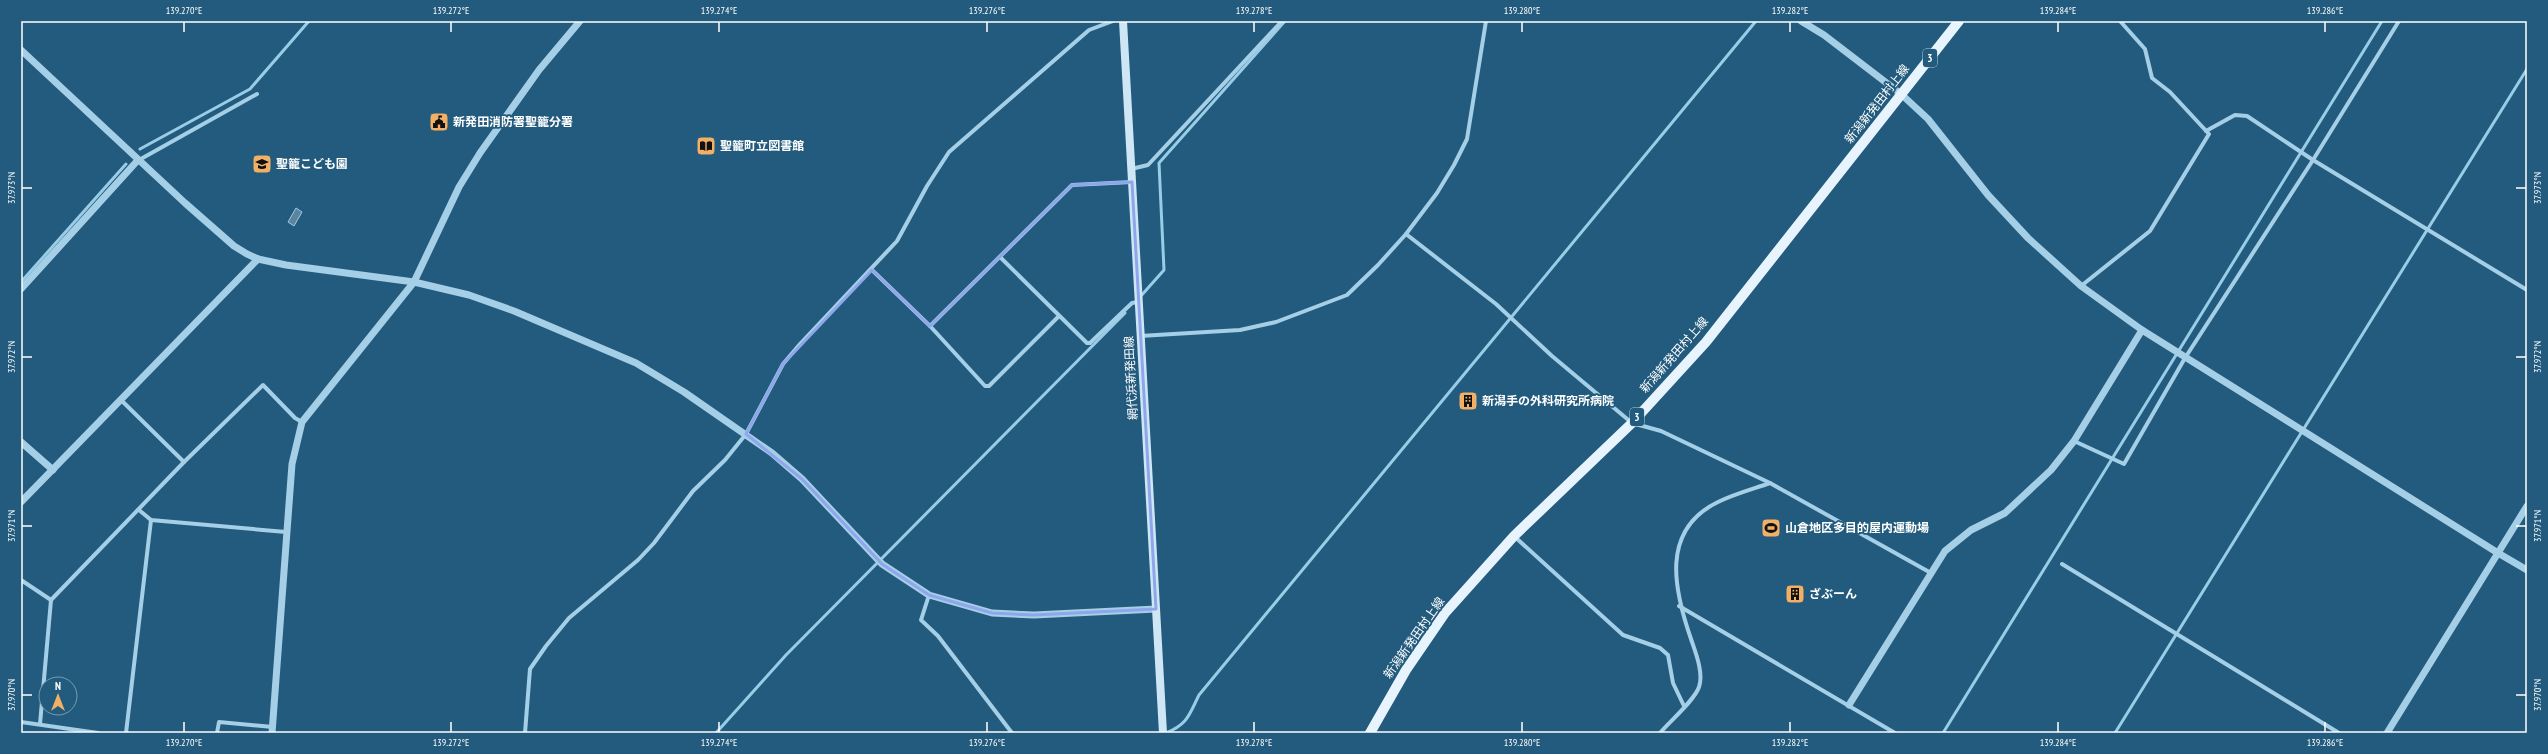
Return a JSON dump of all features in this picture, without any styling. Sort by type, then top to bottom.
[{"type":"main road","name":"網代浜新発田線","points":[[1123,21],[1162,733]]},
{"type":"main road","name":"新潟新発田村上線","points":[[1373,731],[1406,670],[1445,613],[1514,536],[1632,423],[1706,342],[1959,21]]},
{"type":"street","points":[[217,733],[219,722],[273,730],[292,464],[302,422],[414,282],[459,187],[480,153],[539,70],[580,21]]},
{"type":"street","points":[[525,733],[530,669],[546,646],[570,618],[638,560],[654,543],[693,491],[725,460],[746,434],[783,364],[800,344],[872,270],[897,241],[927,186],[949,152],[1089,30],[1113,21]]},
{"type":"street","points":[[1131,169],[1148,165],[1282,21]]},
{"type":"street","points":[[1140,336],[1240,330],[1276,322],[1347,295],[1378,265],[1406,234],[1437,193],[1467,139],[1486,21]]},
{"type":"street","points":[[1801,21],[1824,35],[1902,94],[1928,119],[1988,195],[2013,222],[2080,286],[2142,330],[2185,358],[2527,570]]},
{"type":"street","points":[[2080,286],[2150,231],[2209,134],[2170,92],[2152,78],[2145,49],[2120,21]]},
{"type":"street","points":[[2074,441],[2124,464],[2185,358],[2313,160],[2399,21]]},
{"type":"street","points":[[21,50],[138,160],[234,246],[258,259],[414,282],[470,295],[507,308],[636,363],[684,392],[746,434],[802,479],[882,564],[929,595],[992,613],[1027,615],[1156,609]]},
{"type":"street","points":[[21,289],[138,160],[257,94]]},
{"type":"street","points":[[2206,131],[2240,114],[2247,116],[2313,160],[2527,290]]},
{"type":"street","points":[[930,326],[1072,185],[1132,182]]},
{"type":"street","points":[[1406,234],[1496,304],[1552,356],[1632,423],[1661,431],[1770,483],[1931,573]]},
{"type":"street","points":[[1000,257],[1087,343],[1090,343],[1132,304],[1138,302]]},
{"type":"street","points":[[21,502],[258,259]]},
{"type":"street","points":[[872,270],[930,326],[985,386],[989,386],[1059,316]]},
{"type":"street","points":[[1849,704],[1931,573],[1952,543],[1970,530],[2005,513],[2017,504],[2051,470],[2074,441],[2142,330]]},
{"type":"street","points":[[40,724],[51,600],[184,462],[263,385],[295,418],[302,422]]},
{"type":"street","points":[[121,400],[184,462]]},
{"type":"street","points":[[21,442],[53,470]]},
{"type":"street","points":[[1660,733],[1700,686],[1696,654],[1679,606],[1675,569],[1678,549],[1686,531],[1706,509],[1718,502],[1770,483]]},
{"type":"street","points":[[2387,733],[2527,506]]},
{"type":"street","points":[[139,510],[151,520],[286,532]]},
{"type":"street","points":[[126,733],[151,520]]},
{"type":"street","points":[[1514,536],[1623,635],[1660,648],[1668,655],[1673,683],[1684,706]]},
{"type":"street","points":[[2062,564],[2339,733]]},
{"type":"street","points":[[21,580],[51,600]]},
{"type":"street","points":[[929,595],[921,620],[938,636],[1012,733]]},
{"type":"street","points":[[1679,606],[1849,704],[1895,733]]},
{"type":"street","points":[[21,722],[98,733]]},
{"type":"highlighted area","points":[[1132,182],[1156,609],[1034,615],[992,613],[929,595],[882,564],[802,479],[746,434],[783,364],[872,270],[930,326],[1072,185]]},
{"type":"water","points":[[296,208],[302,212],[294,226],[288,222]]},
{"type":"waterway","points":[[140,149],[250,89],[309,21]]},
{"type":"waterway","points":[[1140,297],[1164,270],[1159,163],[1285,21]]},
{"type":"waterway","points":[[1166,733],[1179,726],[1187,718],[1199,695],[1756,21]]},
{"type":"waterway","points":[[1943,733],[2382,21]]},
{"type":"waterway","points":[[2115,733],[2527,69]]},
{"type":"waterway","points":[[21,282],[126,164]]},
{"type":"waterway","points":[[716,733],[786,655],[1125,313]]},
{"type":"place","name":"新発田消防署聖籠分署","points":[[439,122]]},
{"type":"place","name":"聖籠町立図書館","points":[[706,146]]},
{"type":"place","name":"聖籠こども園","points":[[262,164]]},
{"type":"place","name":"新潟手の外科研究所病院","points":[[1468,401]]},
{"type":"place","name":"山倉地区多目的屋内運動場","points":[[1771,528]]},
{"type":"place","name":"ざぶーん","points":[[1795,594]]}]
